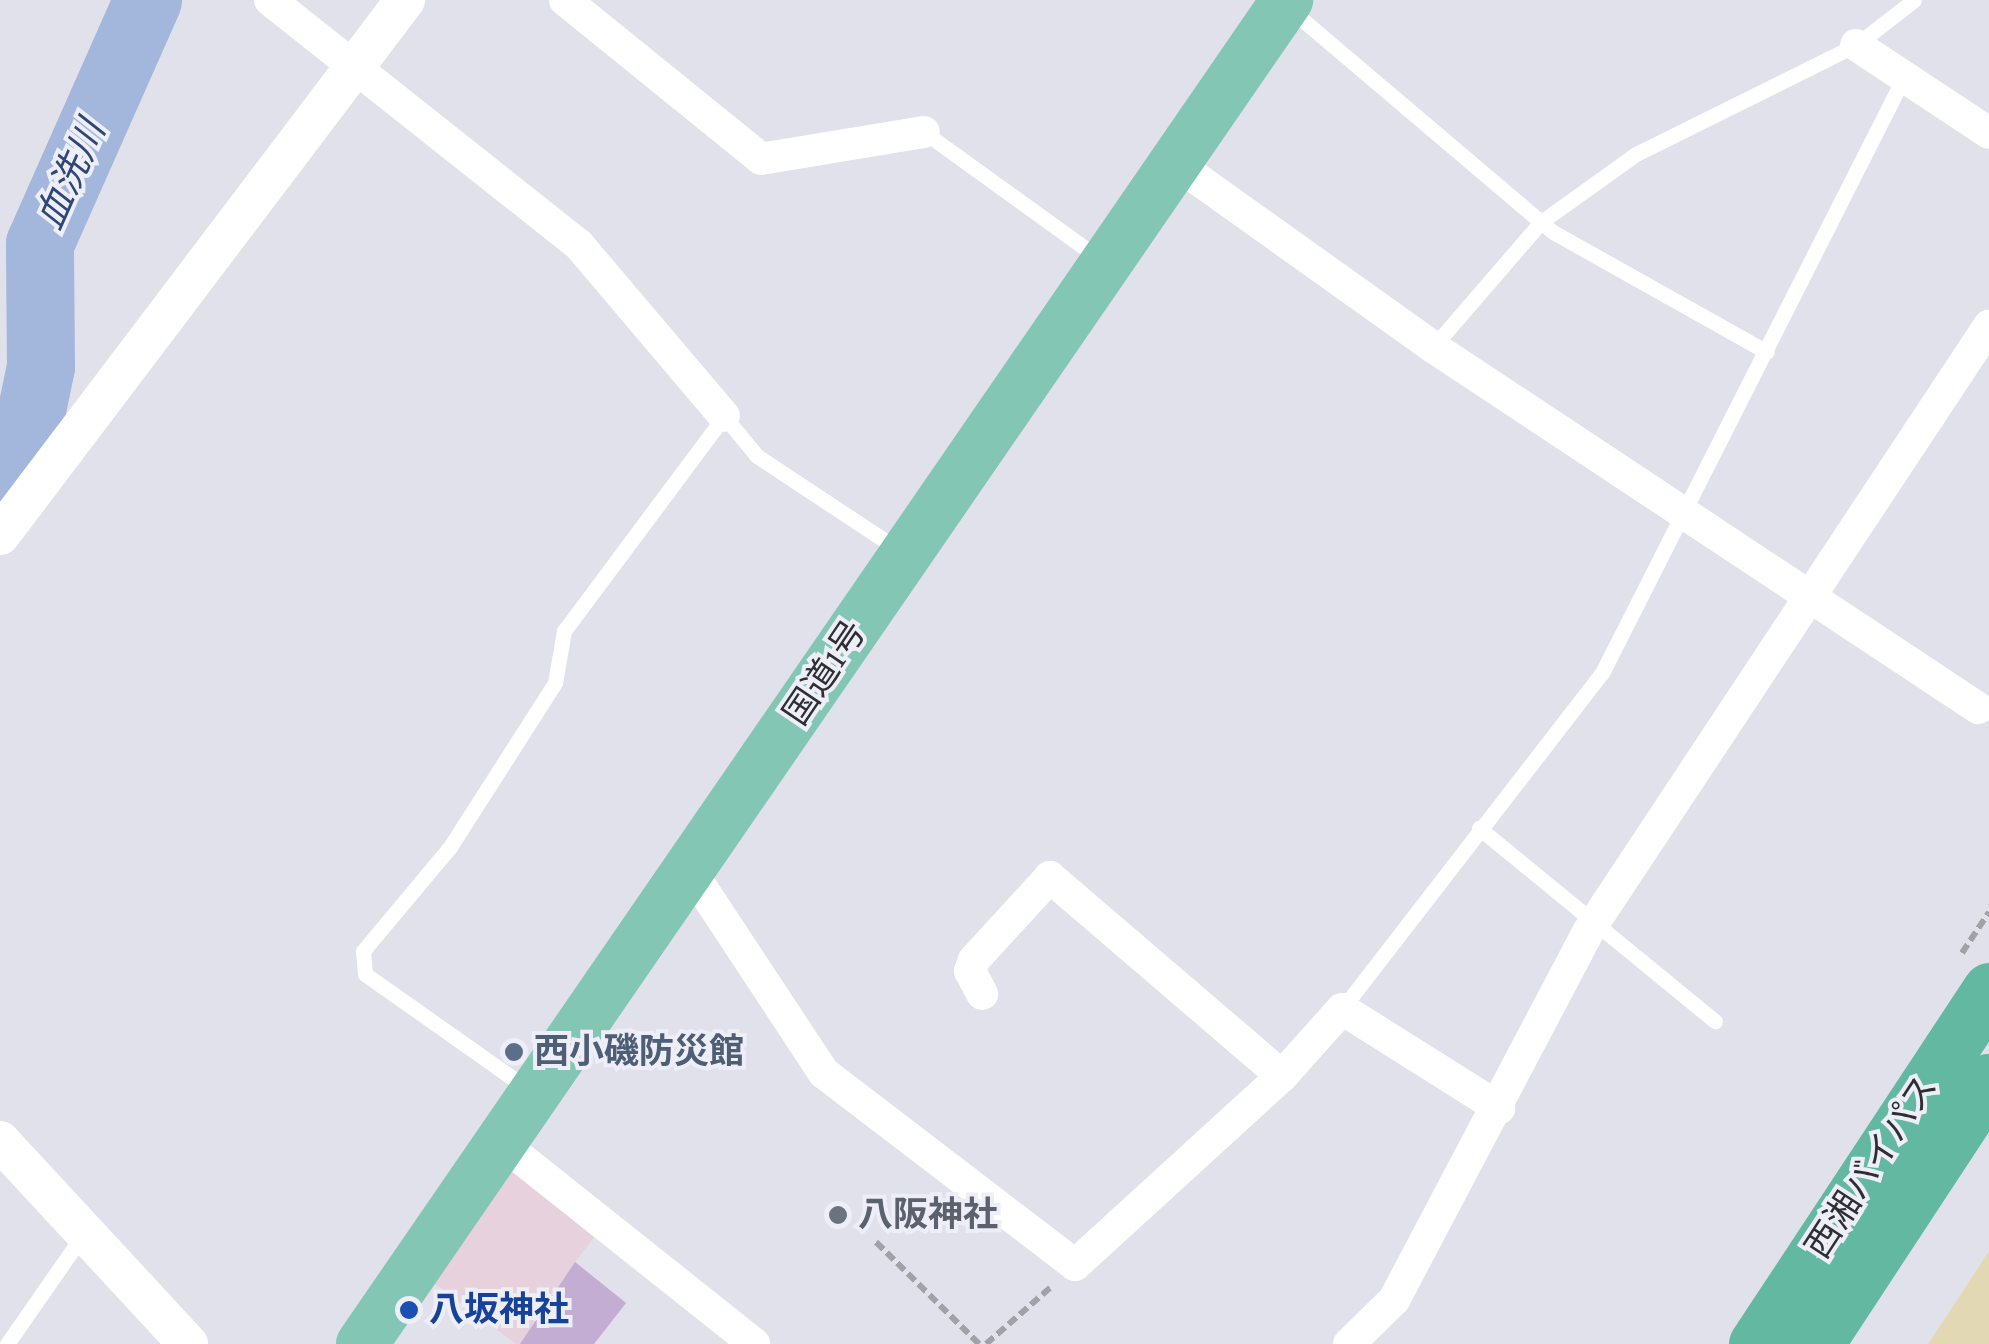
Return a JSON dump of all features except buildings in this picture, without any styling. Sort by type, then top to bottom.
[{"type":"highway","name":"国道1号","points":[[362,1344],[1286,2]]},
{"type":"highway","name":"西湘バイパス","points":[[1756,1344],[1989,990]]},
{"type":"highway","name":"西湘バイパス","points":[[1816,1344],[1989,1081]]},
{"type":"street","points":[[270,0],[579,245],[724,416]]},
{"type":"street","points":[[0,535],[405,0]]},
{"type":"street","points":[[565,0],[760,159],[924,132]]},
{"type":"street","points":[[1856,45],[1989,133]]},
{"type":"street","points":[[1175,163],[1433,347],[1978,708]]},
{"type":"street","points":[[1349,1344],[1394,1300],[1594,923],[1815,597],[1989,326]]},
{"type":"street","points":[[690,870],[824,1072],[1075,1265],[1282,1076],[1342,1009],[1499,1108]]},
{"type":"street","points":[[982,994],[970,971],[974,960],[1050,877],[1282,1076]]},
{"type":"street","points":[[0,1142],[188,1344]]},
{"type":"street","points":[[503,1144],[754,1344]]},
{"type":"lane","points":[[1433,347],[1541,222],[1636,154],[1856,45],[1914,0]]},
{"type":"lane","points":[[1286,2],[1541,222],[1767,352]]},
{"type":"lane","points":[[1342,1009],[1602,674],[1687,513],[1904,77]]},
{"type":"lane","points":[[924,132],[1106,263]]},
{"type":"lane","points":[[535,1095],[366,974],[363,951],[450,846],[555,683],[564,631],[724,416],[757,456],[842,506],[906,556]]},
{"type":"lane","points":[[1480,828],[1715,1021]]},
{"type":"lane","points":[[8,1344],[84,1232]]},
{"type":"path","points":[[876,1242],[983,1344],[1075,1265]]},
{"type":"shaded area","points":[[503,1157],[598,1232],[575,1262],[626,1303],[594,1344],[516,1344],[423,1275]]},
{"type":"sand","points":[[1989,1251],[1989,1344],[1928,1344],[1952,1308]]},
{"type":"waterway","name":"血洗川","points":[[0,471],[30,420],[41,367],[40,244],[148,0]]},
{"type":"place","name":"西小磯防災館","points":[[514,1052]]},
{"type":"place","name":"八阪神社","points":[[838,1215]]},
{"type":"place","name":"八坂神社","points":[[409,1310]]}]
